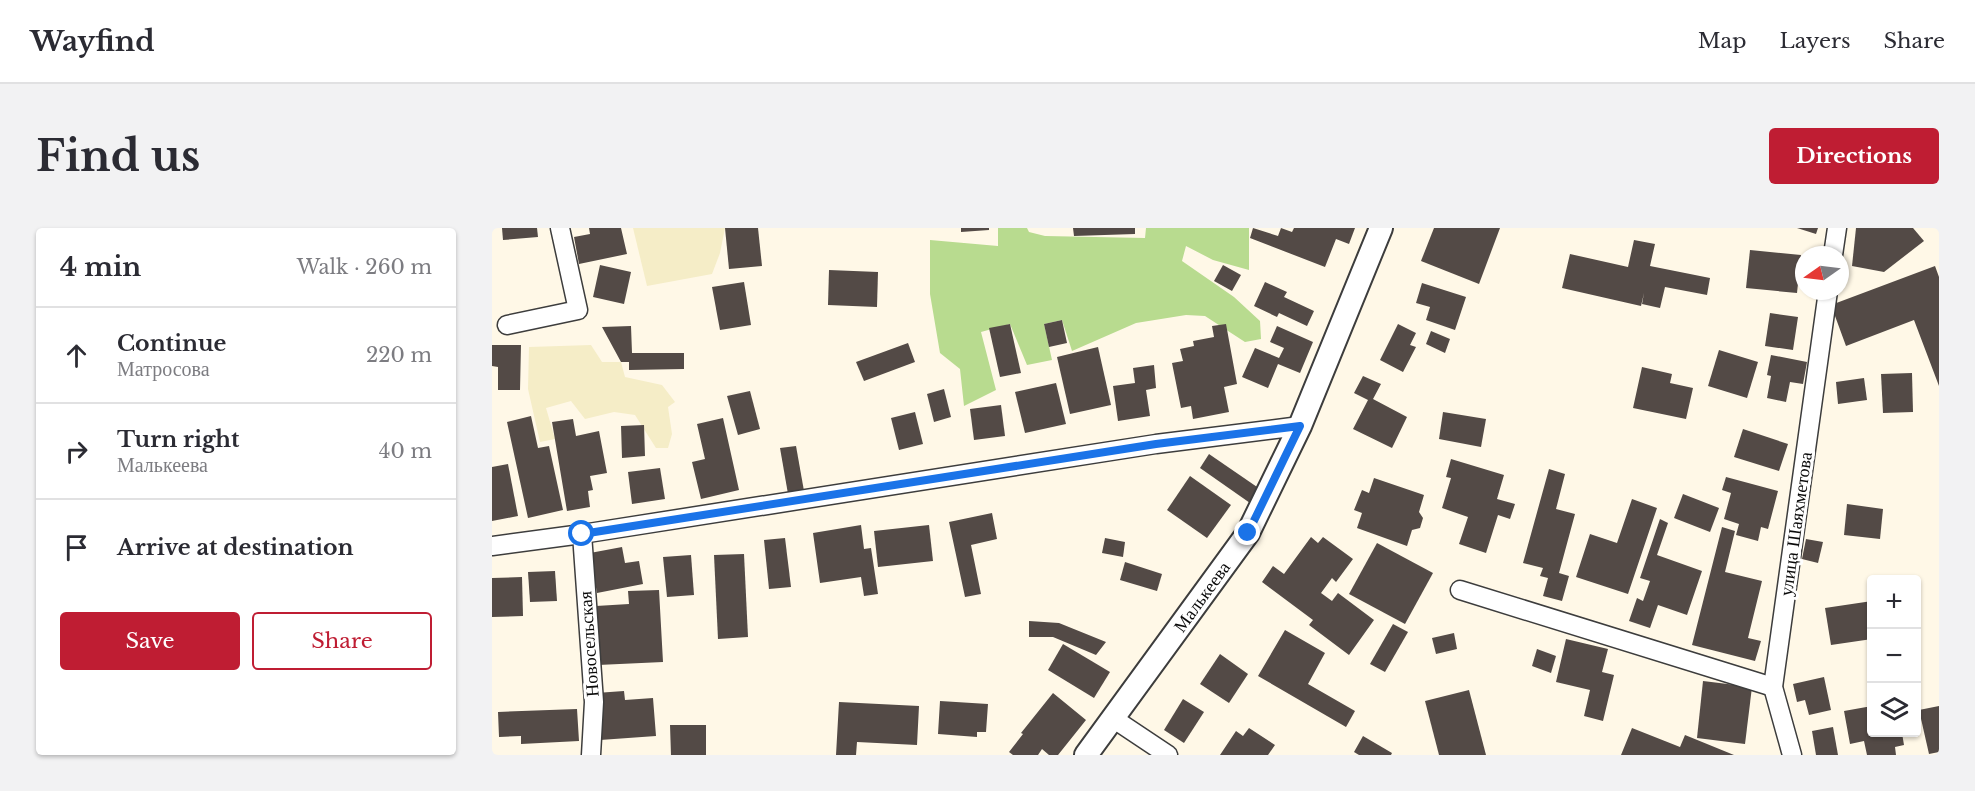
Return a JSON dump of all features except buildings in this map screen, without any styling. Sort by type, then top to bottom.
[{"type":"street","points":[[507,325],[578,310],[560,228]]},
{"type":"street","name":"Малькеева","points":[[1086,755],[1248,533],[1300,426],[1381,228]]},
{"type":"street","points":[[1834,246],[1837,228]]},
{"type":"street","name":"улица Шаяхметова","points":[[1792,755],[1773,687],[1827,300]]},
{"type":"street","points":[[492,546],[582,534],[1156,444],[1300,426]]},
{"type":"street","name":"Новосельская","points":[[582,534],[594,702],[591,755]]},
{"type":"street","points":[[1460,590],[1773,687]]},
{"type":"street","points":[[1114,719],[1168,755]]},
{"type":"shaded area","points":[[633,228],[725,228],[720,253],[712,274],[647,286]]},
{"type":"shaded area","points":[[591,345],[602,362],[621,362],[625,377],[662,385],[675,402],[668,407],[672,434],[668,448],[656,448],[635,415],[614,412],[585,419],[571,401],[546,408],[555,439],[540,442],[528,389],[529,347]]},
{"type":"green space","points":[[998,228],[1027,228],[1029,232],[1045,236],[1145,238],[1146,228],[1249,228],[1249,270],[1213,260],[1186,246],[1182,261],[1234,297],[1260,321],[1261,339],[1245,342],[1205,316],[1186,315],[1136,323],[1072,351],[1062,320],[1044,324],[1052,360],[1027,365],[1010,324],[981,332],[996,390],[964,406],[960,369],[940,353],[930,294],[930,240],[998,246]]},
{"type":"route","points":[[582,534],[1156,444],[1300,426],[1248,533]]}]
